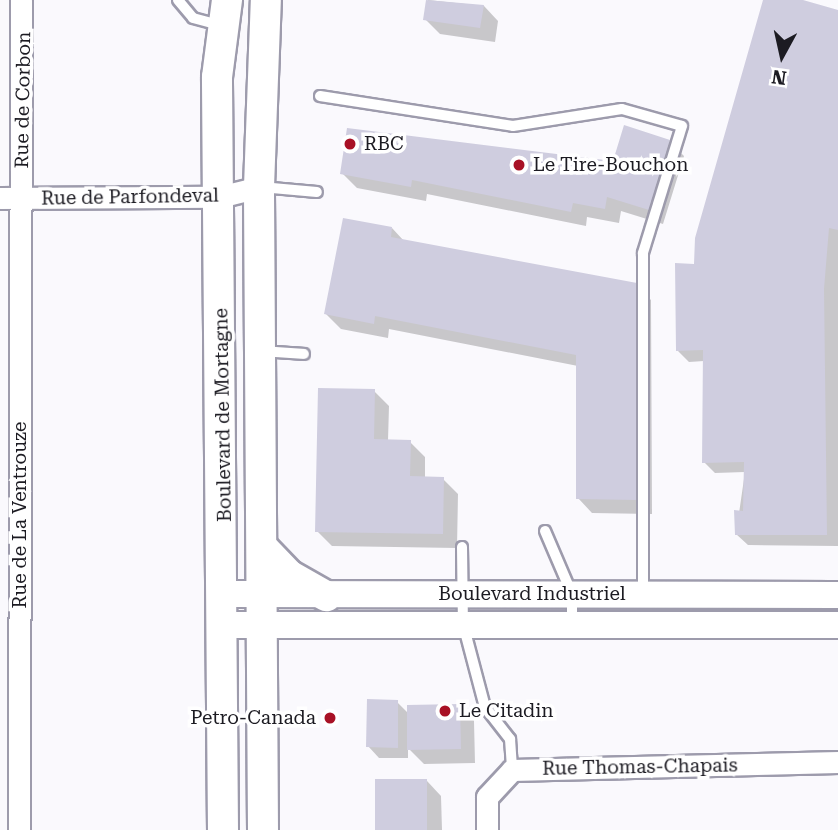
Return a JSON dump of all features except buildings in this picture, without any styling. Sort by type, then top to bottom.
[{"type":"main road","name":"Boulevard de Mortagne","points":[[263,830],[264,549],[259,187],[266,0]]},
{"type":"main road","name":"Boulevard de Mortagne","points":[[223,830],[226,625],[219,197],[225,13]]},
{"type":"main road","points":[[264,549],[289,575],[326,596]]},
{"type":"street","name":"Rue de Corbon","points":[[20,0],[22,200]]},
{"type":"street","name":"Rue de Parfondeval","points":[[0,198],[22,200],[219,197],[259,187]]},
{"type":"street","name":"Rue de La Ventrouze","points":[[19,830],[9,746],[22,200]]},
{"type":"street","name":"Boulevard Industriel","points":[[225,594],[264,609],[374,624],[838,625]]},
{"type":"street","points":[[688,594],[688,625]]},
{"type":"street","name":"Boulevard Industriel","points":[[226,625],[264,609],[326,596],[838,595]]},
{"type":"street","points":[[374,596],[374,624]]},
{"type":"street","name":"Rue Thomas-Chapais","points":[[512,770],[838,762]]},
{"type":"street","points":[[487,830],[487,797],[512,770]]},
{"type":"lane","points":[[178,0],[193,18],[225,13]]},
{"type":"lane","points":[[320,96],[513,125],[622,109],[682,126],[643,253],[643,594]]},
{"type":"lane","points":[[259,187],[317,192]]},
{"type":"lane","points":[[261,351],[304,354]]},
{"type":"lane","points":[[545,531],[572,594],[572,624]]},
{"type":"lane","points":[[462,547],[463,624],[485,707],[510,739],[512,770]]},
{"type":"place","name":"RBC","points":[[350,144]]},
{"type":"place","name":"Le Tire-Bouchon","points":[[519,165]]},
{"type":"place","name":"Le Citadin","points":[[445,711]]},
{"type":"place","name":"Petro-Canada","points":[[330,718]]}]
